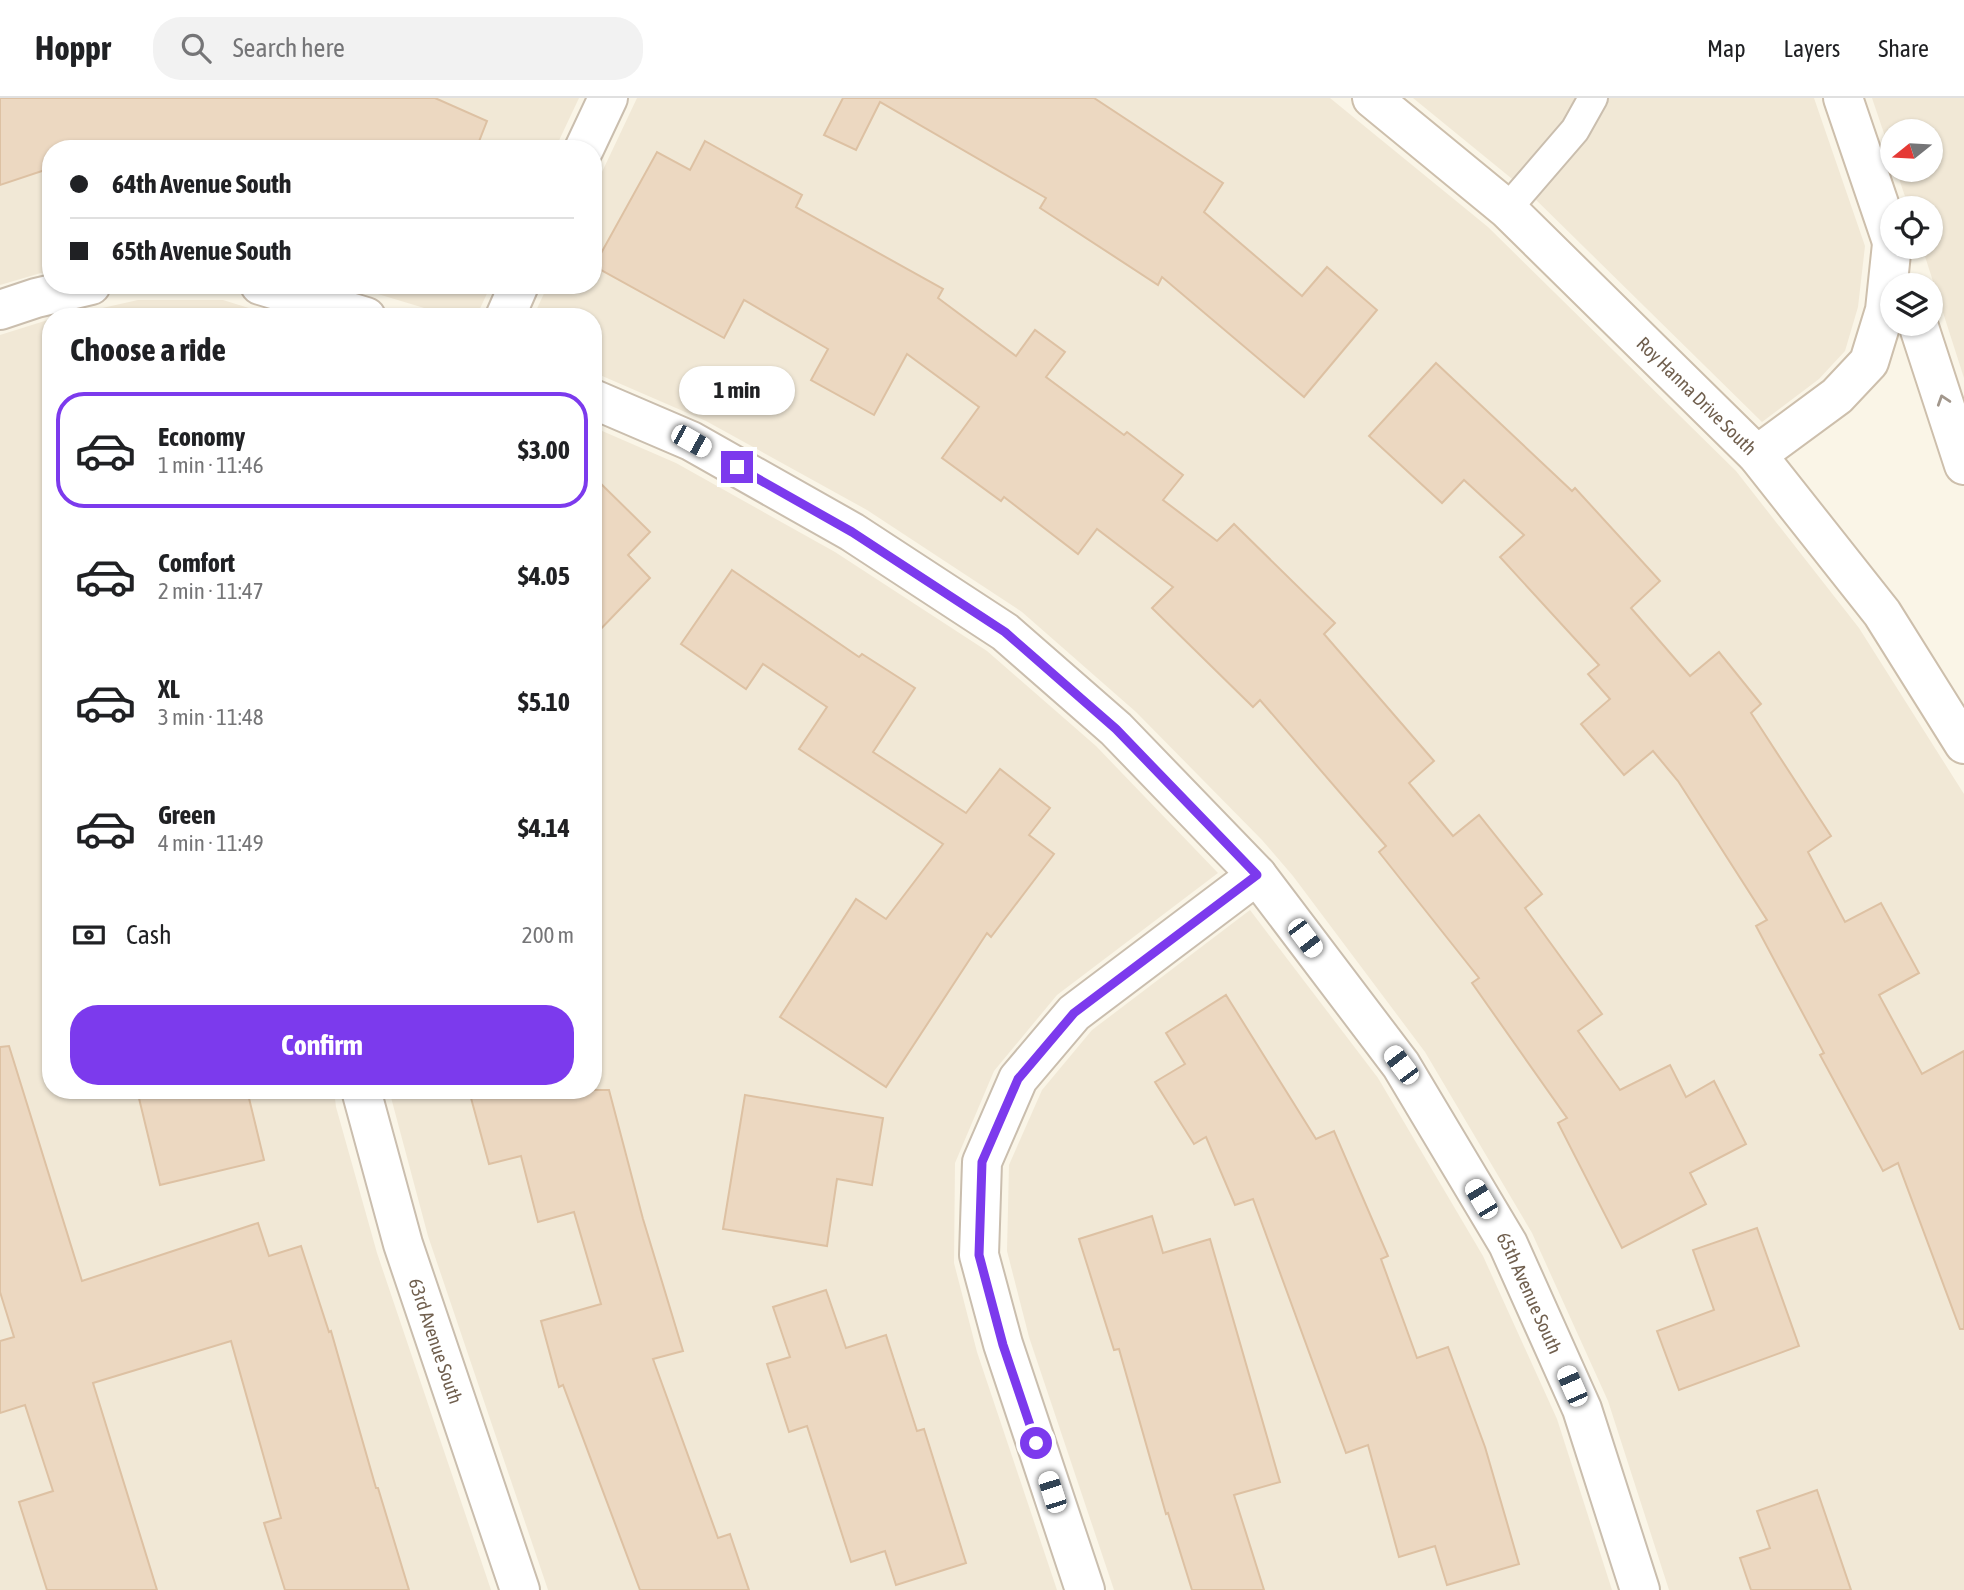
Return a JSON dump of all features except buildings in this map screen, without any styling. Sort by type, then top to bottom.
[{"type":"street","points":[[588,140],[608,98]]},
{"type":"street","name":"Roy Hanna Drive South","points":[[1372,98],[1507,209],[1757,455],[1882,613],[1964,744]]},
{"type":"street","points":[[1843,98],[1880,208]]},
{"type":"street","points":[[1757,455],[1837,396],[1869,362],[1885,310],[1890,259]]},
{"type":"street","points":[[0,310],[54,294]]},
{"type":"street","points":[[290,294],[336,308]]},
{"type":"street","points":[[1922,336],[1964,465]]},
{"type":"street","name":"65th Avenue South","points":[[602,403],[691,441],[840,525],[1005,632],[1116,729],[1257,875],[1401,1065],[1508,1244],[1583,1409],[1640,1590]]},
{"type":"street","points":[[1085,1590],[1003,1345],[979,1255],[982,1162],[1018,1079],[1074,1013],[1257,875]]},
{"type":"street","name":"63rd Avenue South","points":[[363,1099],[403,1244],[520,1590]]},
{"type":"lane","points":[[1507,209],[1575,130],[1593,98]]},
{"type":"shaded area","points":[[0,98],[579,98],[559,140],[42,140],[42,273],[0,285]]},
{"type":"shaded area","points":[[637,98],[1330,98],[1488,227],[1736,471],[1859,628],[1964,794],[1964,1590],[1669,1590],[1608,1401],[1532,1233],[1425,1052],[1293,876],[1262,840],[1136,712],[1022,612],[867,510],[706,421],[602,376],[602,308],[537,308],[544,294],[602,294],[602,172]]},
{"type":"shaded area","points":[[1413,98],[1814,98],[1865,246],[1858,307],[1845,351],[1819,379],[1762,422],[1528,192]]},
{"type":"shaded area","points":[[1872,98],[1964,98],[1964,378],[1943,312],[1943,273],[1930,273],[1926,259],[1943,259],[1943,196],[1905,196],[1900,182],[1943,182],[1943,119],[1880,119],[1880,122]]},
{"type":"shaded area","points":[[378,294],[487,294],[480,308],[424,308]]},
{"type":"shaded area","points":[[138,300],[223,300],[249,308],[102,308]]},
{"type":"shaded area","points":[[42,322],[42,1099],[335,1099],[377,1253],[491,1590],[0,1590],[0,335]]},
{"type":"shaded area","points":[[602,431],[676,463],[835,552],[987,651],[1096,746],[1218,873],[1057,995],[994,1071],[955,1163],[954,1263],[977,1352],[1057,1590],[548,1590],[428,1236],[391,1099],[602,1099]]},
{"type":"shaded area","points":[[1250,910],[1378,1078],[1483,1256],[1557,1419],[1612,1590],[1114,1590],[1029,1337],[1007,1251],[1009,1165],[1042,1090],[1092,1030]]},
{"type":"route","points":[[737,467],[852,532],[1005,632],[1116,729],[1257,875],[1074,1013],[1018,1079],[982,1162],[979,1255],[1003,1345],[1036,1443]]}]
